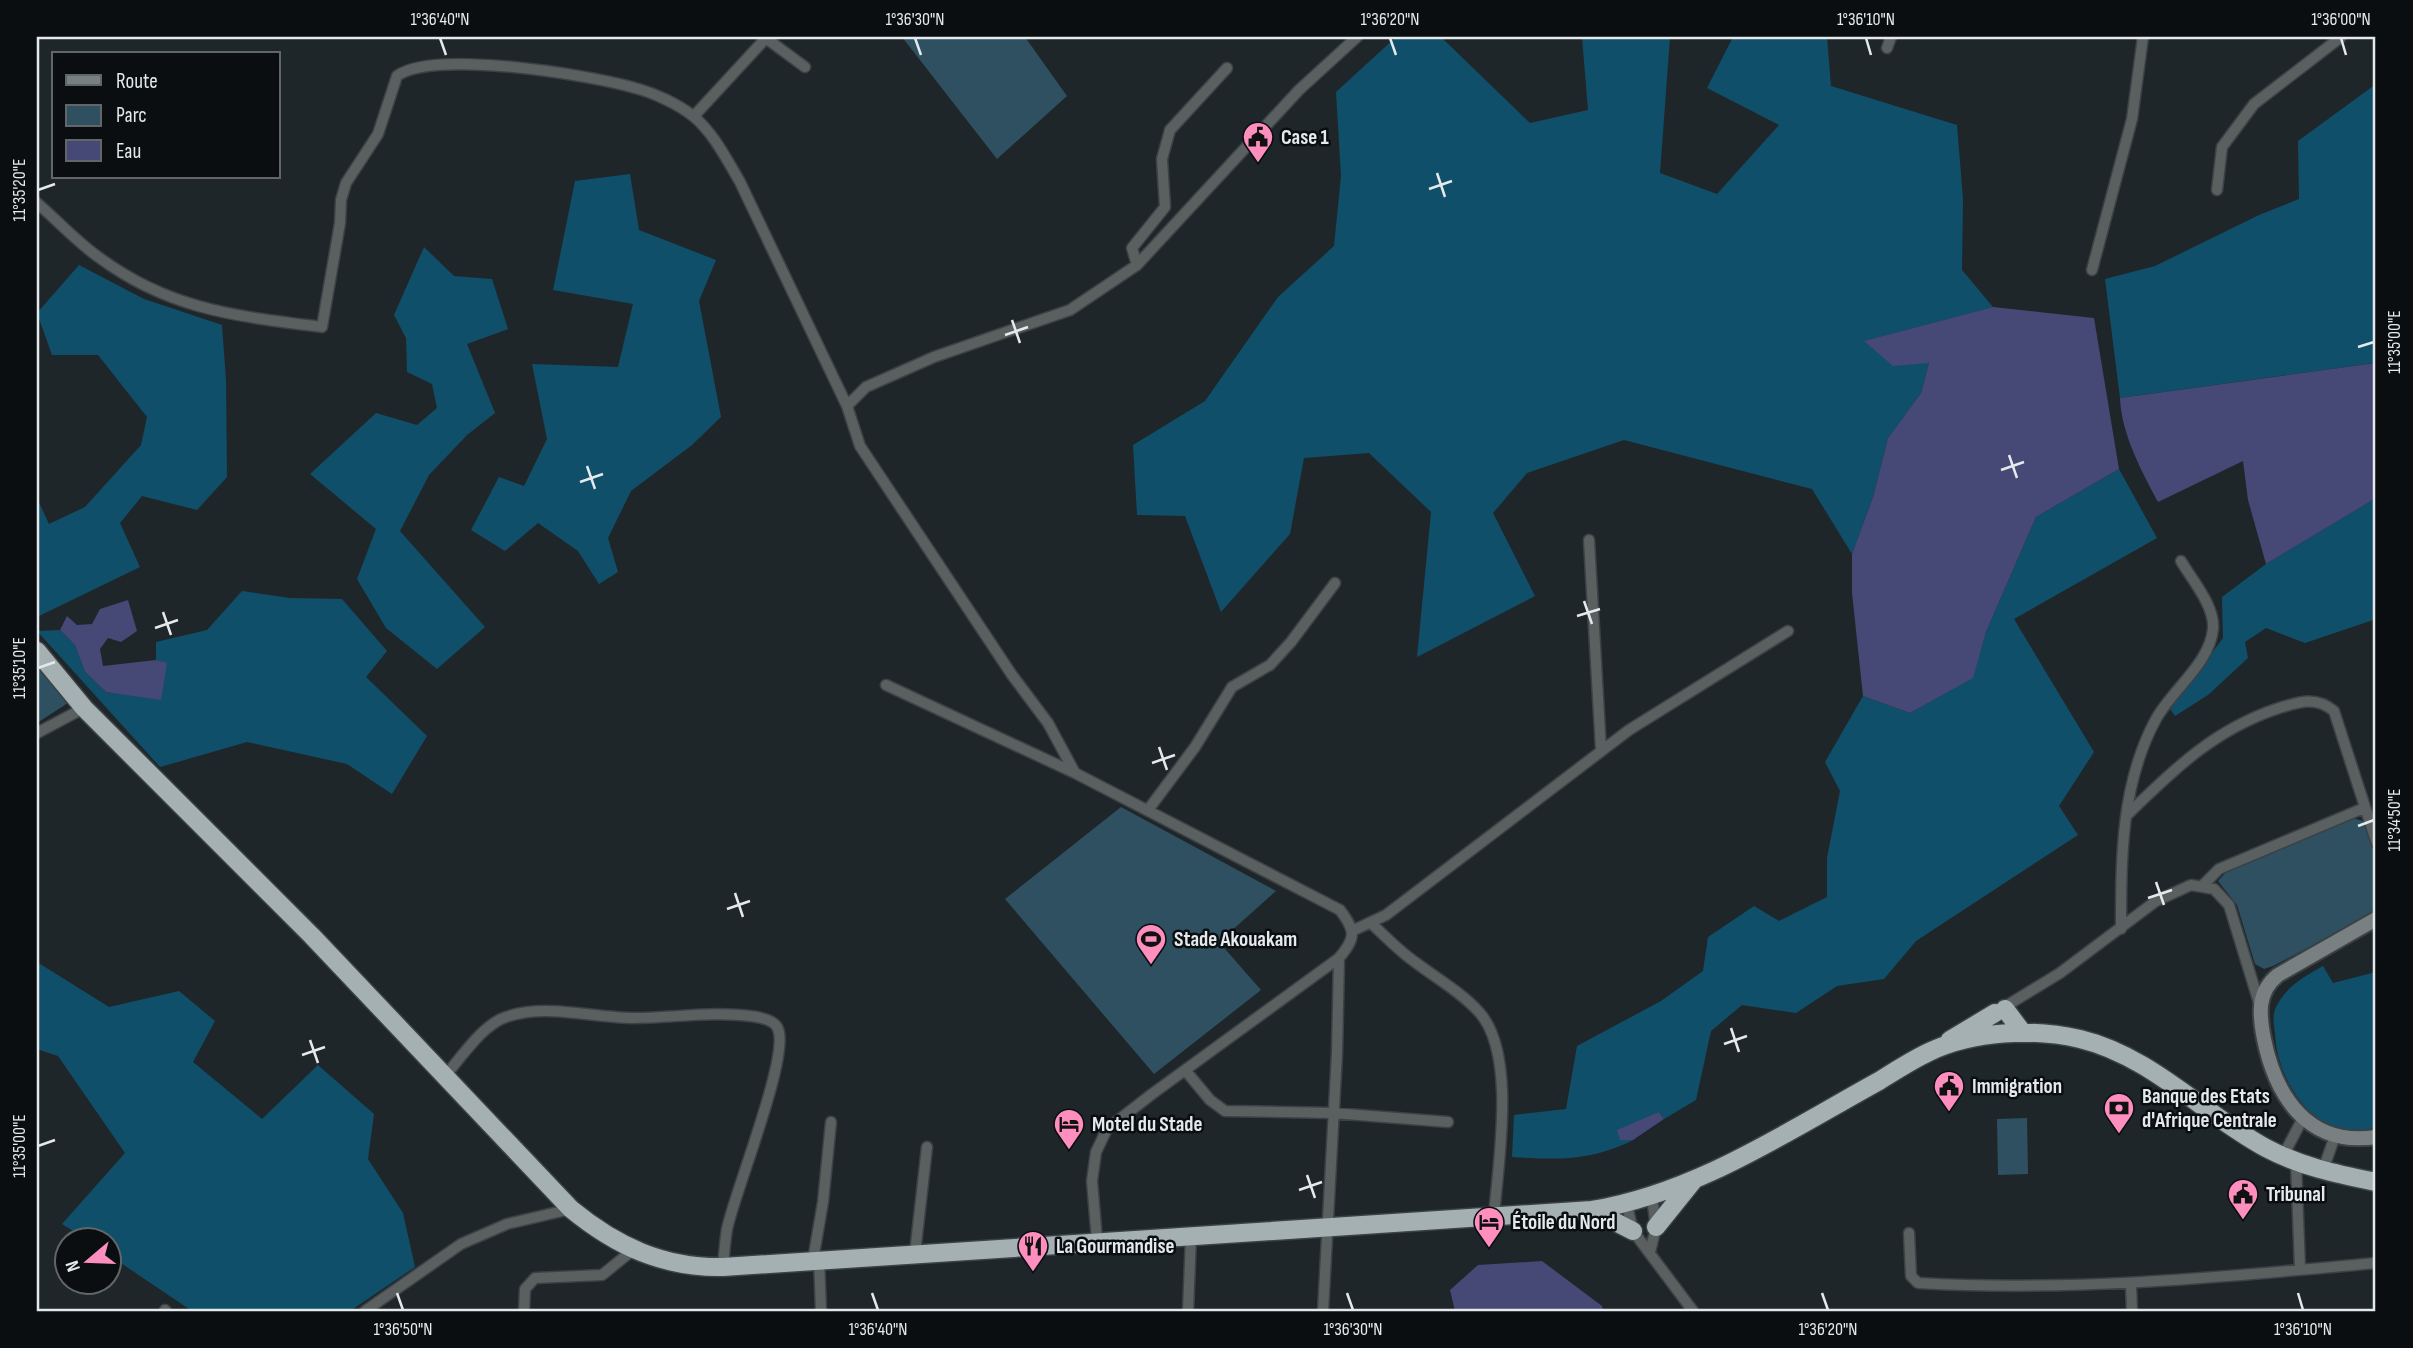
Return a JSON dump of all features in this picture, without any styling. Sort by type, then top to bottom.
[{"type":"highway","points":[[37,651],[84,708],[312,936],[571,1209],[602,1234],[633,1250],[694,1267],[1097,1240],[1191,1237],[1592,1210],[1627,1205],[1694,1180],[2002,1009],[2023,1033]]},
{"type":"highway","points":[[1930,1051],[1987,1036],[2023,1033],[2078,1039],[2133,1060],[2264,1147],[2323,1170],[2376,1182]]},
{"type":"highway","points":[[1656,1227],[1694,1180]]},
{"type":"highway","points":[[1592,1210],[1633,1230]]},
{"type":"street","points":[[847,406],[866,387],[934,357],[1070,310],[1137,265],[1299,90],[1357,37]]},
{"type":"street","points":[[1887,48],[1891,37]]},
{"type":"street","points":[[2092,270],[2132,119],[2143,37]]},
{"type":"street","points":[[2217,190],[2222,147],[2254,104],[2341,37]]},
{"type":"street","points":[[694,117],[767,38],[805,67]]},
{"type":"street","points":[[37,203],[99,258],[177,301],[232,315],[322,327],[346,183],[378,134],[393,85],[403,71],[444,64],[482,64],[609,82],[655,95],[694,117],[740,182],[847,406],[867,457],[1048,723],[1075,774]]},
{"type":"street","points":[[1137,265],[1132,248],[1165,207],[1162,159],[1170,130],[1227,68]]},
{"type":"street","points":[[1589,540],[1601,750]]},
{"type":"street","points":[[2121,929],[2121,863],[2126,816],[2138,764],[2156,719],[2199,661],[2211,636],[2213,625],[2209,609],[2181,561]]},
{"type":"street","points":[[1147,810],[1195,747],[1232,687],[1270,665],[1292,642],[1335,583]]},
{"type":"street","points":[[1352,930],[1371,923],[1402,904],[1583,768],[1601,750],[1788,631]]},
{"type":"street","points":[[886,685],[1075,774],[1340,910],[1352,930],[1351,944],[1339,958],[1107,1129],[1096,1152],[1092,1181],[1097,1240]]},
{"type":"street","points":[[2126,816],[2177,765],[2206,743],[2246,719],[2302,701],[2325,703],[2334,710],[2376,841]]},
{"type":"street","points":[[37,733],[84,708]]},
{"type":"street","points":[[2203,885],[2219,869],[2364,808]]},
{"type":"street","points":[[1987,1036],[2002,1009],[2060,973],[2175,890],[2203,885],[2214,889],[2229,905],[2260,1007],[2275,1079],[2284,1097],[2303,1118],[2335,1136],[2376,1137]]},
{"type":"street","points":[[2260,1007],[2265,987],[2278,975],[2376,919]]},
{"type":"street","points":[[1371,923],[1411,959],[1467,1000],[1481,1014],[1491,1033],[1502,1078],[1503,1096],[1494,1216]]},
{"type":"street","points":[[1323,1311],[1339,958]]},
{"type":"street","points":[[445,1076],[492,1026],[503,1018],[519,1014],[536,1012],[630,1018],[750,1016],[773,1022],[779,1029],[778,1051],[754,1149],[727,1229],[723,1266]]},
{"type":"street","points":[[1185,1070],[1210,1100],[1225,1111],[1333,1113],[1448,1122]]},
{"type":"street","points":[[2300,1269],[2290,1159],[2303,1118]]},
{"type":"street","points":[[821,1311],[816,1260],[831,1122]]},
{"type":"street","points":[[2323,1170],[2335,1136]]},
{"type":"street","points":[[915,1253],[927,1147]]},
{"type":"street","points":[[1650,1252],[1656,1227],[1652,1197]]},
{"type":"street","points":[[1627,1205],[1633,1230],[1693,1311]]},
{"type":"street","points":[[365,1311],[461,1244],[507,1224],[571,1209]]},
{"type":"street","points":[[1909,1233],[1911,1276],[1918,1283],[1975,1287],[2131,1285],[2376,1263]]},
{"type":"street","points":[[1188,1311],[1191,1237]]},
{"type":"street","points":[[524,1311],[524,1289],[535,1278],[602,1275],[633,1250]]},
{"type":"street","points":[[2131,1285],[2132,1311]]},
{"type":"green space","points":[[902,37],[1025,37],[1067,96],[997,159]]},
{"type":"green space","points":[[37,666],[71,701],[37,723]]},
{"type":"green space","name":"Stade Akouakam","points":[[1121,807],[1276,891],[1219,942],[1261,990],[1154,1074],[1005,899]]},
{"type":"green space","points":[[2352,818],[2363,821],[2376,858],[2376,912],[2273,966],[2264,969],[2255,964],[2237,905],[2218,881],[2228,870]]},
{"type":"green space","points":[[2027,1118],[2028,1174],[1998,1175],[1997,1119]]},
{"type":"shaded area","points":[[1396,37],[1441,37],[1530,123],[1588,110],[1582,37],[1670,37],[1660,173],[1717,194],[1779,125],[1707,88],[1733,37],[1827,37],[1831,86],[1957,125],[1963,199],[1962,270],[1993,307],[1865,341],[1929,363],[1921,393],[1888,438],[1873,497],[1852,554],[1812,489],[1624,440],[1527,473],[1493,513],[1535,596],[1417,657],[1431,512],[1369,453],[1304,458],[1290,534],[1221,612],[1185,516],[1137,515],[1133,445],[1205,401],[1278,297],[1334,246],[1341,176],[1336,92]]},
{"type":"shaded area","points":[[2376,84],[2376,370],[2374,363],[2120,398],[2105,279],[2155,266],[2259,215],[2299,199],[2298,141]]},
{"type":"shaded area","points":[[630,174],[639,230],[716,260],[699,301],[721,417],[692,445],[631,491],[608,538],[618,572],[599,584],[578,551],[538,523],[505,551],[471,530],[499,477],[524,486],[547,439],[532,364],[618,367],[633,304],[553,290],[575,181]]},
{"type":"shaded area","points":[[424,247],[454,276],[492,279],[508,329],[467,344],[495,413],[467,435],[429,475],[400,531],[485,627],[437,669],[386,628],[357,579],[376,529],[310,474],[376,413],[417,425],[437,408],[432,384],[407,372],[406,338],[394,315]]},
{"type":"shaded area","points":[[79,265],[144,299],[222,325],[226,380],[227,477],[197,510],[142,496],[120,523],[140,567],[37,617],[37,498],[49,524],[85,507],[141,445],[147,417],[98,355],[52,355],[37,313]]},
{"type":"shaded area","points":[[2119,469],[2157,538],[2014,619],[2094,752],[2059,806],[2078,835],[1916,941],[1884,979],[1837,986],[1796,1013],[1742,1005],[1711,1031],[1696,1100],[1664,1119],[1659,1112],[1620,1140],[1633,1140],[1603,1152],[1574,1158],[1512,1157],[1514,1115],[1566,1109],[1577,1046],[1661,1001],[1703,971],[1708,937],[1754,906],[1779,921],[1827,897],[1827,858],[1840,791],[1825,762],[1863,696],[1910,713],[1972,678],[1986,632],[2036,517]]},
{"type":"shaded area","points":[[2376,498],[2376,619],[2305,643],[2266,628],[2245,642],[2248,658],[2208,695],[2175,716],[2170,709],[2223,638],[2222,597],[2266,564]]},
{"type":"shaded area","points":[[242,591],[290,598],[342,599],[387,651],[366,677],[427,736],[392,794],[347,764],[247,742],[160,767],[37,631],[60,630],[75,645],[85,672],[106,692],[138,695],[167,664],[156,660],[156,642],[207,630]]},
{"type":"shaded area","points":[[37,962],[109,1007],[179,991],[215,1021],[193,1062],[262,1119],[318,1065],[374,1114],[368,1159],[403,1213],[415,1267],[350,1311],[192,1311],[122,1264],[122,1226],[62,1224],[125,1153],[58,1056],[37,1049]]},
{"type":"shaded area","points":[[2323,966],[2333,983],[2376,972],[2376,1127],[2356,1131],[2337,1128],[2320,1120],[2305,1107],[2284,1072],[2278,1053],[2275,1010],[2290,988]]},
{"type":"water","points":[[1993,307],[2094,318],[2119,469],[2036,517],[1986,632],[1973,678],[1910,713],[1863,696],[1852,593],[1852,554],[1873,497],[1888,438],[1921,393],[1929,363],[1893,366],[1864,341]]},
{"type":"water","points":[[2375,363],[2376,498],[2266,564],[2248,500],[2243,461],[2158,502],[2133,452],[2124,425],[2120,398]]},
{"type":"water","points":[[128,600],[137,631],[121,642],[108,638],[100,649],[103,666],[156,660],[167,663],[161,700],[106,692],[85,672],[75,645],[60,630],[67,616],[77,625],[92,624],[100,609]]},
{"type":"water","points":[[1659,1112],[1664,1119],[1633,1140],[1620,1140],[1617,1130]]},
{"type":"water","points":[[1542,1261],[1602,1306],[1603,1311],[1455,1311],[1450,1290],[1478,1265]]},
{"type":"place","name":"Case 1","points":[[1258,164]]},
{"type":"place","name":"Stade Akouakam","points":[[1151,966]]},
{"type":"place","name":"Immigration","points":[[1949,1113]]},
{"type":"place","name":"Banque des Etats d'Afrique Centrale","points":[[2119,1135]]},
{"type":"place","name":"Motel du Stade","points":[[1069,1151]]},
{"type":"place","name":"Tribunal","points":[[2243,1221]]},
{"type":"place","name":"Étoile du Nord","points":[[1489,1249]]},
{"type":"place","name":"La Gourmandise","points":[[1033,1273]]}]
